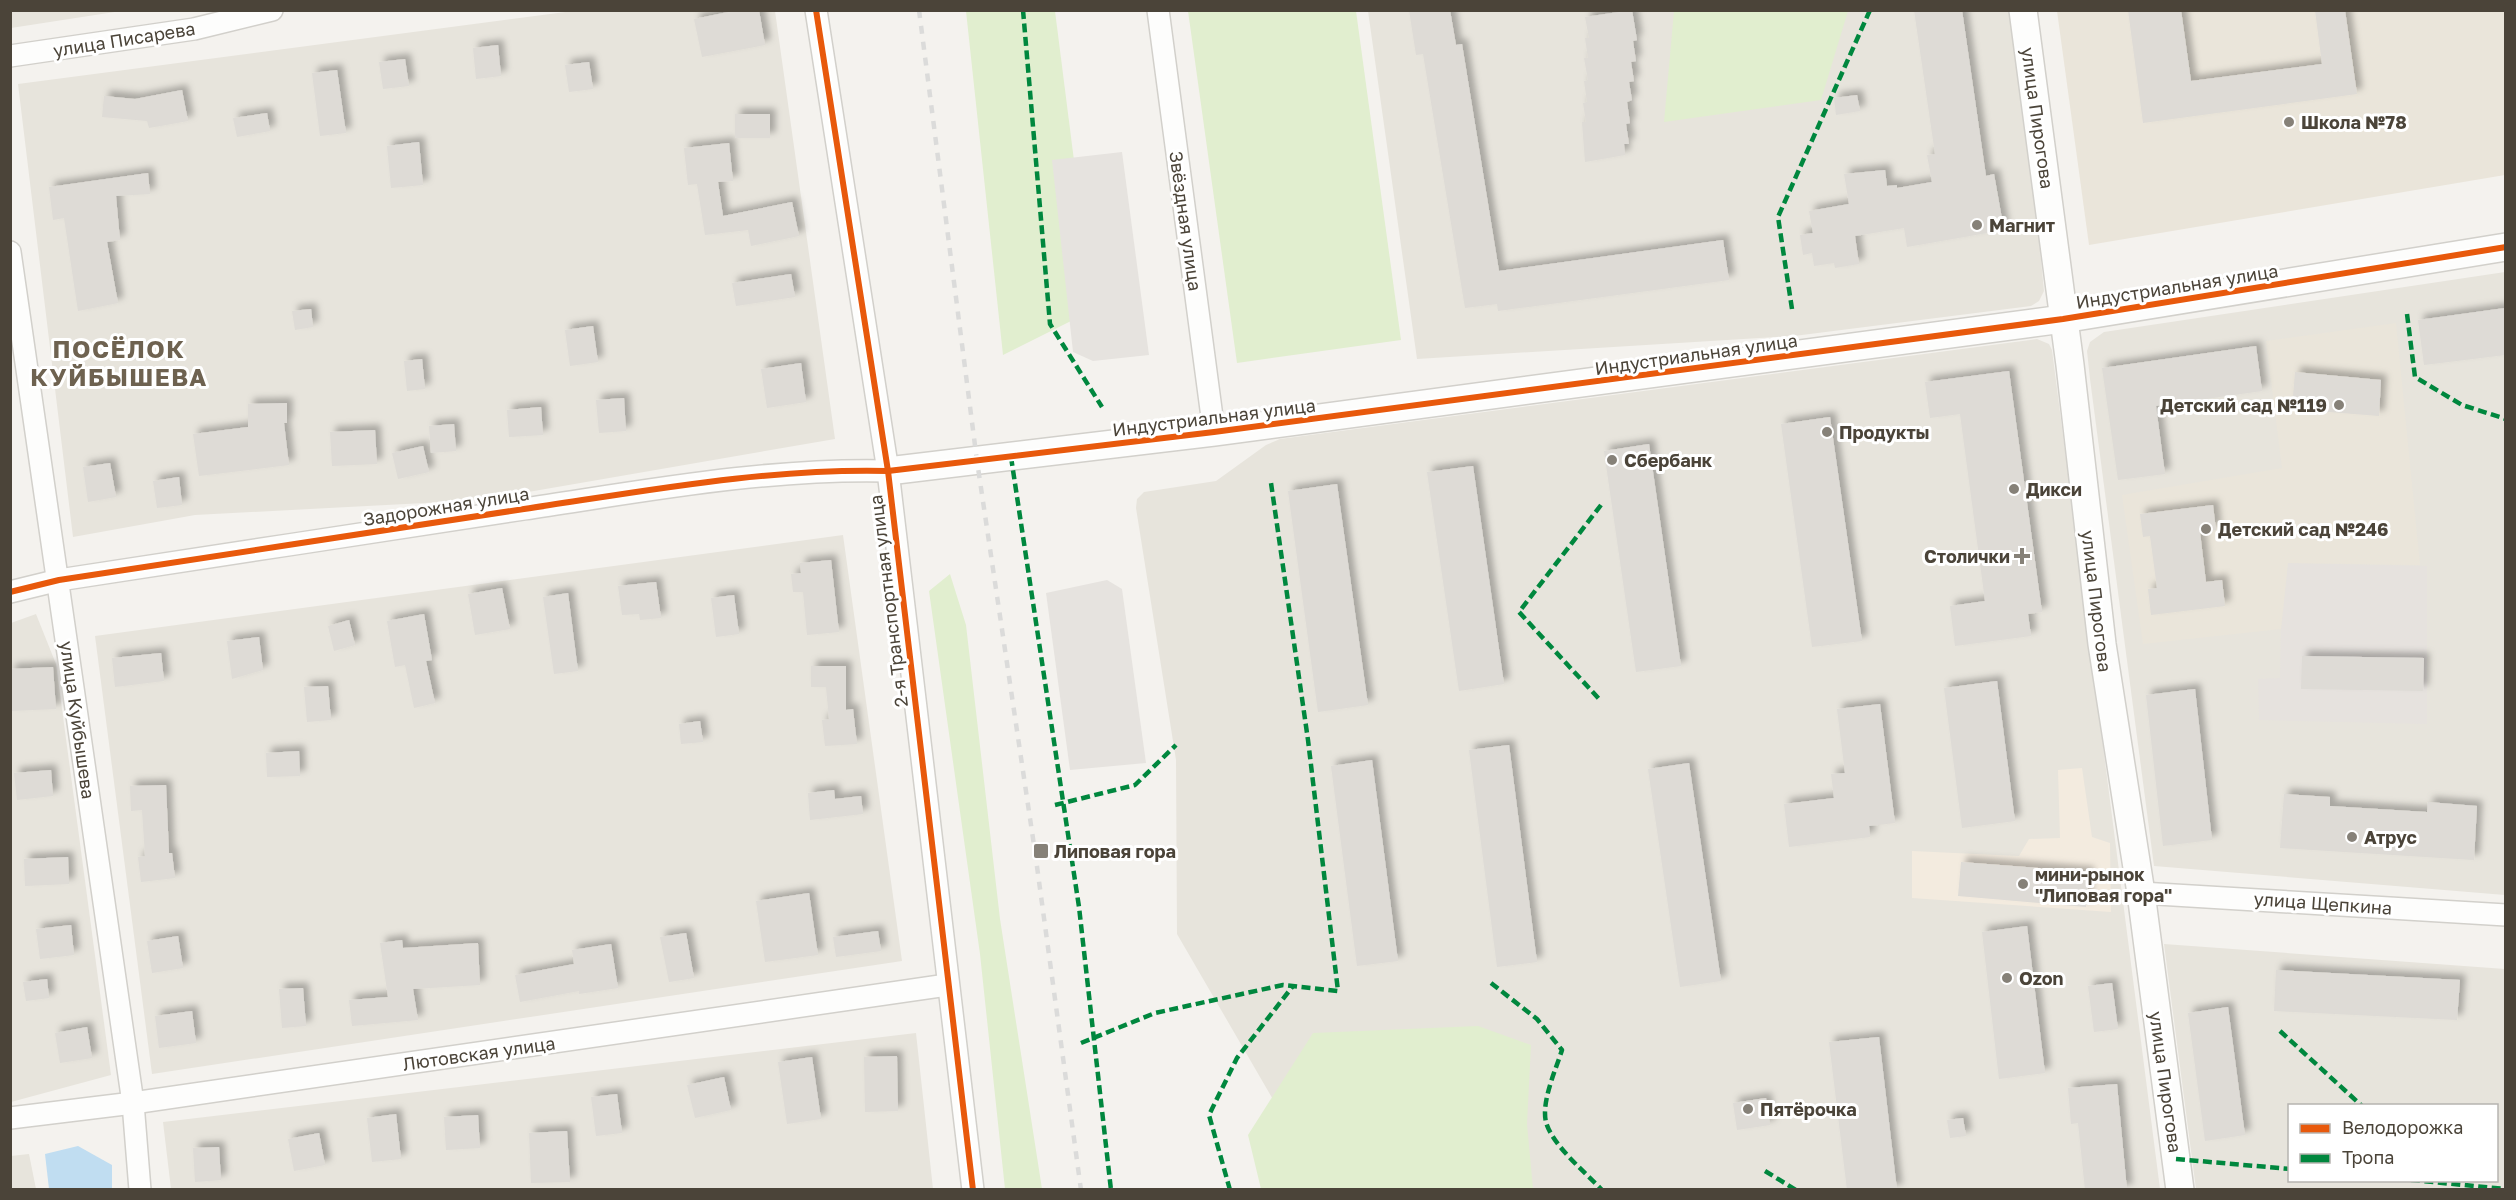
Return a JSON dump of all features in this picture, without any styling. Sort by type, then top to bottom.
[{"type":"street","name":"улица Писарева","points":[[10,56],[194,29],[272,10]]},
{"type":"street","name":"2-я Транспортная улица","points":[[816,10],[888,471],[973,1190]]},
{"type":"street","name":"Звёздная улица","points":[[1158,10],[1214,432]]},
{"type":"street","name":"улица Пирогова","points":[[2023,10],[2102,644],[2141,893],[2180,1190]]},
{"type":"street","name":"Индустриальная улица","points":[[888,471],[1214,432],[2063,319],[2505,247]]},
{"type":"street","name":"улица Куйбышева","points":[[10,252],[133,1104],[140,1190]]},
{"type":"street","name":"Задорожная улица","points":[[10,592],[59,580],[656,489],[777,473],[832,469],[888,471]]},
{"type":"street","name":"улица Щепкина","points":[[2141,893],[2505,915]]},
{"type":"street","name":"Лютовская улица","points":[[10,1118],[133,1104],[947,985]]},
{"type":"shaded area","points":[[11,10],[121,10],[121,11],[11,28]]},
{"type":"shaded area","points":[[573,11],[775,11],[835,439],[482,500],[195,515],[73,537],[18,84]]},
{"type":"shaded area","points":[[1368,11],[2017,11],[2044,291],[2039,301],[2031,306],[1794,336],[1417,359]]},
{"type":"shaded area","name":"Школа №78","points":[[2057,11],[2505,11],[2505,175],[2089,245]]},
{"type":"shaded area","points":[[1122,152],[1149,355],[1093,361],[1073,352],[1052,160]]},
{"type":"shaded area","points":[[2505,272],[2505,895],[2154,866],[2090,379],[2087,351],[2090,342],[2104,332]]},
{"type":"shaded area","points":[[2396,323],[2420,565],[2288,563],[2281,629],[2143,644],[2122,495],[2282,468],[2266,341]]},
{"type":"shaded area","points":[[2037,339],[2049,344],[2052,350],[2160,1189],[1325,1189],[1177,934],[1176,760],[1136,508],[1137,499],[1144,492],[1216,481],[1266,445],[1280,439]]},
{"type":"shaded area","points":[[843,535],[902,961],[152,1074],[95,636]]},
{"type":"shaded area","points":[[2288,563],[2427,566],[2427,724],[2259,720],[2258,679],[2280,678],[2281,629]]},
{"type":"shaded area","points":[[1107,580],[1122,589],[1146,763],[1070,770],[1046,593]]},
{"type":"shaded area","points":[[36,614],[56,664],[111,1075],[11,1102],[11,623]]},
{"type":"shaded area","name":"мини-рынок \"Липовая гора\"","points":[[2082,768],[2092,837],[2110,843],[2111,912],[1912,898],[1912,851],[2019,856],[2029,839],[2060,838],[2058,770]]},
{"type":"shaded area","points":[[2164,944],[2505,969],[2505,1189],[2196,1189]]},
{"type":"shaded area","points":[[916,1033],[933,1189],[171,1189],[163,1122]]},
{"type":"shaded area","points":[[29,1154],[36,1189],[11,1189],[11,1156]]},
{"type":"green space","points":[[1674,10],[1848,11],[1821,100],[1664,122]]},
{"type":"green space","points":[[966,11],[1055,11],[1093,310],[1003,355]]},
{"type":"green space","points":[[1188,11],[1356,11],[1401,340],[1237,363]]},
{"type":"green space","points":[[950,574],[966,625],[1000,919],[1042,1189],[1005,1189],[980,954],[929,591]]},
{"type":"green space","points":[[1478,1026],[1531,1045],[1527,1124],[1533,1189],[1261,1189],[1248,1135],[1313,1033]]},
{"type":"water","points":[[78,1146],[112,1165],[112,1189],[49,1189],[45,1154]]},
{"type":"building","points":[[738,10],[759,10],[765,45],[702,57],[694,19]]},
{"type":"building","points":[[1409,10],[1450,10],[1456,45],[1462,44],[1499,271],[1723,240],[1729,280],[1498,311],[1497,304],[1465,308],[1423,54],[1416,55]]},
{"type":"building","points":[[1632,10],[1637,40],[1633,41],[1636,61],[1631,62],[1634,81],[1629,82],[1632,100],[1627,102],[1630,123],[1626,124],[1629,144],[1624,144],[1625,155],[1585,162],[1582,122],[1586,122],[1583,103],[1587,102],[1584,81],[1588,80],[1584,58],[1588,58],[1585,38],[1589,38],[1585,17]]},
{"type":"building","points":[[1914,10],[1962,10],[1986,176],[1994,174],[2004,230],[1907,247],[1904,228],[1855,236],[1859,264],[1835,268],[1834,263],[1814,266],[1812,253],[1803,255],[1800,235],[1813,233],[1809,211],[1849,204],[1844,174],[1885,170],[1887,186],[1897,185],[1897,188],[1932,182],[1927,155],[1935,154]]},
{"type":"building","points":[[2128,10],[2181,10],[2191,81],[2322,64],[2315,10],[2345,10],[2357,94],[2143,123]]},
{"type":"building","points":[[498,45],[501,76],[476,79],[473,48]]},
{"type":"building","points":[[405,59],[409,86],[383,89],[379,62]]},
{"type":"building","points":[[589,62],[593,89],[569,92],[565,65]]},
{"type":"building","points":[[337,70],[346,133],[320,136],[312,73]]},
{"type":"building","points":[[182,90],[188,121],[149,128],[147,121],[102,117],[104,96],[135,99]]},
{"type":"building","points":[[1857,95],[1860,111],[1836,115],[1834,98]]},
{"type":"building","points":[[267,113],[270,131],[237,137],[233,118]]},
{"type":"building","points":[[735,114],[770,114],[770,138],[735,138]]},
{"type":"building","points":[[419,142],[423,185],[391,188],[387,146]]},
{"type":"building","points":[[729,143],[733,181],[718,182],[723,216],[792,202],[799,236],[751,246],[748,230],[705,235],[697,184],[688,185],[684,148]]},
{"type":"building","points":[[148,173],[150,194],[116,196],[120,240],[107,242],[118,303],[78,311],[64,218],[53,220],[49,187]]},
{"type":"building","points":[[791,274],[795,297],[736,306],[732,283]]},
{"type":"building","points":[[2505,308],[2505,355],[2424,365],[2418,320]]},
{"type":"building","points":[[311,309],[313,327],[295,330],[292,311]]},
{"type":"building","points":[[593,326],[598,362],[570,366],[565,330]]},
{"type":"building","points":[[2256,346],[2262,391],[2156,406],[2165,474],[2118,480],[2102,368]]},
{"type":"building","points":[[422,359],[425,389],[407,391],[404,361]]},
{"type":"building","points":[[801,363],[806,402],[767,408],[761,369]]},
{"type":"building","points":[[2009,371],[2042,612],[2028,614],[2031,636],[1955,646],[1950,606],[1985,601],[1960,414],[1930,418],[1925,382]]},
{"type":"building","points":[[2295,372],[2381,380],[2379,416],[2292,409]]},
{"type":"building","points":[[624,398],[626,431],[599,433],[596,400]]},
{"type":"building","points":[[287,403],[287,423],[284,423],[289,465],[199,476],[193,434],[248,427],[248,404]]},
{"type":"building","points":[[541,407],[543,435],[509,437],[507,410]]},
{"type":"building","points":[[1830,417],[1862,641],[1812,647],[1781,424]]},
{"type":"building","points":[[454,424],[456,451],[431,453],[429,426]]},
{"type":"building","points":[[375,430],[377,464],[332,466],[330,432]]},
{"type":"building","points":[[1649,444],[1681,666],[1636,672],[1604,451]]},
{"type":"building","points":[[423,446],[429,472],[398,479],[392,453]]},
{"type":"building","points":[[110,463],[116,497],[88,502],[83,467]]},
{"type":"building","points":[[1473,466],[1504,684],[1459,691],[1427,472]]},
{"type":"building","points":[[179,477],[182,505],[157,508],[153,481]]},
{"type":"building","points":[[1337,484],[1368,705],[1318,712],[1288,491]]},
{"type":"building","points":[[2213,505],[2216,530],[2200,532],[2206,582],[2222,580],[2225,606],[2151,615],[2148,589],[2157,588],[2150,536],[2143,537],[2140,514]]},
{"type":"building","points":[[831,560],[839,632],[807,635],[803,592],[793,592],[791,574],[801,573],[800,563]]},
{"type":"building","points":[[656,582],[661,618],[640,620],[639,614],[622,615],[618,586]]},
{"type":"building","points":[[502,588],[510,629],[475,635],[468,594]]},
{"type":"building","points":[[568,593],[578,671],[554,674],[543,597]]},
{"type":"building","points":[[734,595],[739,634],[716,637],[711,598]]},
{"type":"building","points":[[424,614],[432,660],[426,661],[435,703],[414,708],[405,665],[395,667],[387,621]]},
{"type":"building","points":[[349,620],[355,645],[334,651],[328,626]]},
{"type":"building","points":[[259,637],[263,670],[232,679],[227,641]]},
{"type":"building","points":[[161,653],[164,681],[115,687],[112,658]]},
{"type":"building","points":[[2302,656],[2424,658],[2423,691],[2301,689]]},
{"type":"building","points":[[811,666],[846,666],[846,710],[853,709],[857,744],[825,746],[822,720],[829,719],[826,687],[811,687]]},
{"type":"building","points":[[53,667],[56,709],[10,711],[10,669]]},
{"type":"building","points":[[1997,681],[2015,821],[1962,828],[1944,688]]},
{"type":"building","points":[[328,686],[331,720],[307,722],[304,687]]},
{"type":"building","points":[[2195,689],[2212,840],[2163,846],[2146,695]]},
{"type":"building","points":[[1880,704],[1895,823],[1869,826],[1870,837],[1789,847],[1784,804],[1834,798],[1831,774],[1845,773],[1837,709]]},
{"type":"building","points":[[700,721],[703,742],[681,744],[679,724]]},
{"type":"building","points":[[1509,745],[1537,962],[1497,967],[1469,750]]},
{"type":"building","points":[[299,751],[300,776],[267,777],[266,753]]},
{"type":"building","points":[[1372,760],[1398,961],[1357,966],[1331,766]]},
{"type":"building","points":[[1689,763],[1721,981],[1680,987],[1648,769]]},
{"type":"building","points":[[51,770],[53,796],[17,800],[14,773]]},
{"type":"building","points":[[166,785],[169,853],[172,853],[175,878],[141,882],[138,857],[145,856],[142,810],[131,811],[130,786]]},
{"type":"building","points":[[834,790],[835,799],[861,796],[863,814],[810,820],[808,793]]},
{"type":"building","points":[[2284,794],[2330,797],[2330,806],[2427,812],[2428,802],[2477,806],[2474,860],[2280,848]]},
{"type":"building","points":[[68,857],[69,884],[25,886],[24,859]]},
{"type":"building","name":"мини-рынок \"Липовая гора\"","points":[[1961,862],[2089,872],[2086,907],[1958,896]]},
{"type":"building","points":[[809,893],[818,955],[765,962],[756,901]]},
{"type":"building","points":[[71,925],[74,955],[40,959],[36,929]]},
{"type":"building","points":[[2027,926],[2045,1073],[1999,1079],[1982,932]]},
{"type":"building","points":[[878,931],[881,951],[836,957],[833,937]]},
{"type":"building","points":[[686,933],[694,978],[669,982],[660,937]]},
{"type":"building","points":[[178,936],[183,968],[152,973],[147,941]]},
{"type":"building","points":[[402,940],[403,948],[478,943],[480,985],[413,989],[418,1020],[352,1026],[349,1000],[388,997],[380,943]]},
{"type":"building","points":[[611,944],[618,988],[579,994],[579,991],[520,1002],[515,975],[574,964],[572,950]]},
{"type":"building","points":[[2276,970],[2460,980],[2457,1020],[2274,1011]]},
{"type":"building","points":[[47,979],[49,998],[26,1001],[23,982]]},
{"type":"building","points":[[2112,983],[2118,1029],[2094,1032],[2088,986]]},
{"type":"building","points":[[303,988],[306,1026],[282,1028],[279,989]]},
{"type":"building","points":[[2228,1007],[2245,1135],[2205,1141],[2188,1013]]},
{"type":"building","points":[[192,1011],[196,1043],[159,1048],[155,1016]]},
{"type":"building","points":[[87,1027],[92,1058],[60,1063],[55,1033]]},
{"type":"building","points":[[1879,1037],[1897,1190],[1847,1190],[1829,1042]]},
{"type":"building","points":[[897,1056],[898,1111],[865,1112],[864,1057]]},
{"type":"building","points":[[812,1057],[821,1119],[787,1124],[778,1062]]},
{"type":"building","points":[[724,1077],[731,1110],[695,1118],[687,1085]]},
{"type":"building","points":[[2117,1084],[2127,1190],[2085,1190],[2078,1123],[2071,1124],[2068,1088]]},
{"type":"building","points":[[617,1094],[622,1133],[596,1136],[591,1097]]},
{"type":"building","points":[[1766,1098],[1770,1125],[1737,1130],[1733,1103]]},
{"type":"building","points":[[396,1114],[401,1159],[372,1162],[367,1118]]},
{"type":"building","points":[[478,1115],[480,1148],[446,1150],[444,1117]]},
{"type":"building","points":[[1963,1118],[1966,1136],[1950,1138],[1947,1120]]},
{"type":"building","points":[[567,1131],[570,1182],[531,1183],[529,1133]]},
{"type":"building","points":[[319,1133],[325,1165],[294,1171],[288,1139]]},
{"type":"building","points":[[219,1147],[221,1180],[195,1182],[193,1148]]},
{"type":"railway","points":[[919,10],[977,461],[1035,852],[1081,1190]]},
{"type":"marked path","points":[[1023,10],[1050,324],[1102,407]]},
{"type":"marked path","points":[[1792,309],[1778,217],[1870,10]]},
{"type":"marked path","points":[[2407,314],[2415,377],[2462,405],[2506,419]]},
{"type":"marked path","points":[[1011,457],[1079,907],[1111,1190]]},
{"type":"marked path","points":[[1081,1043],[1155,1013],[1283,985],[1338,991],[1308,740],[1271,483]]},
{"type":"marked path","points":[[1601,505],[1519,612],[1601,701]]},
{"type":"marked path","points":[[1055,805],[1135,785],[1176,745]]},
{"type":"marked path","points":[[1491,983],[1537,1019],[1562,1050],[1547,1095],[1546,1122],[1549,1131],[1562,1149],[1602,1190]]},
{"type":"marked path","points":[[1230,1190],[1209,1115],[1237,1058],[1293,986]]},
{"type":"marked path","points":[[2280,1031],[2360,1104]]},
{"type":"marked path","points":[[2176,1159],[2288,1169]]},
{"type":"marked path","points":[[1765,1171],[1796,1190]]},
{"type":"marked path","points":[[2432,1182],[2506,1189]]},
{"type":"cycle path","points":[[816,10],[888,471],[973,1190]]},
{"type":"cycle path","points":[[10,592],[59,580],[660,488],[797,473],[888,471],[1214,432],[2063,319],[2506,247]]},
{"type":"place","name":"Школа №78","points":[[2289,122]]},
{"type":"place","name":"Магнит","points":[[1977,225]]},
{"type":"place","name":"Детский сад №119","points":[[2339,405]]},
{"type":"place","name":"Продукты","points":[[1827,432]]},
{"type":"place","name":"Сбербанк","points":[[1612,460]]},
{"type":"place","name":"Дикси","points":[[2014,489]]},
{"type":"place","name":"Детский сад №246","points":[[2206,529]]},
{"type":"place","name":"Столички","points":[[2022,556]]},
{"type":"place","name":"Атрус","points":[[2352,837]]},
{"type":"place","name":"Липовая гора","points":[[1041,851]]},
{"type":"place","name":"мини-рынок \"Липовая гора\"","points":[[2023,884]]},
{"type":"place","name":"Ozon","points":[[2007,978]]},
{"type":"place","name":"Пятёрочка","points":[[1748,1109]]},
{"type":"district","name":"ПОСЁЛОК КУЙБЫШЕВА","points":[[119,362]]}]
